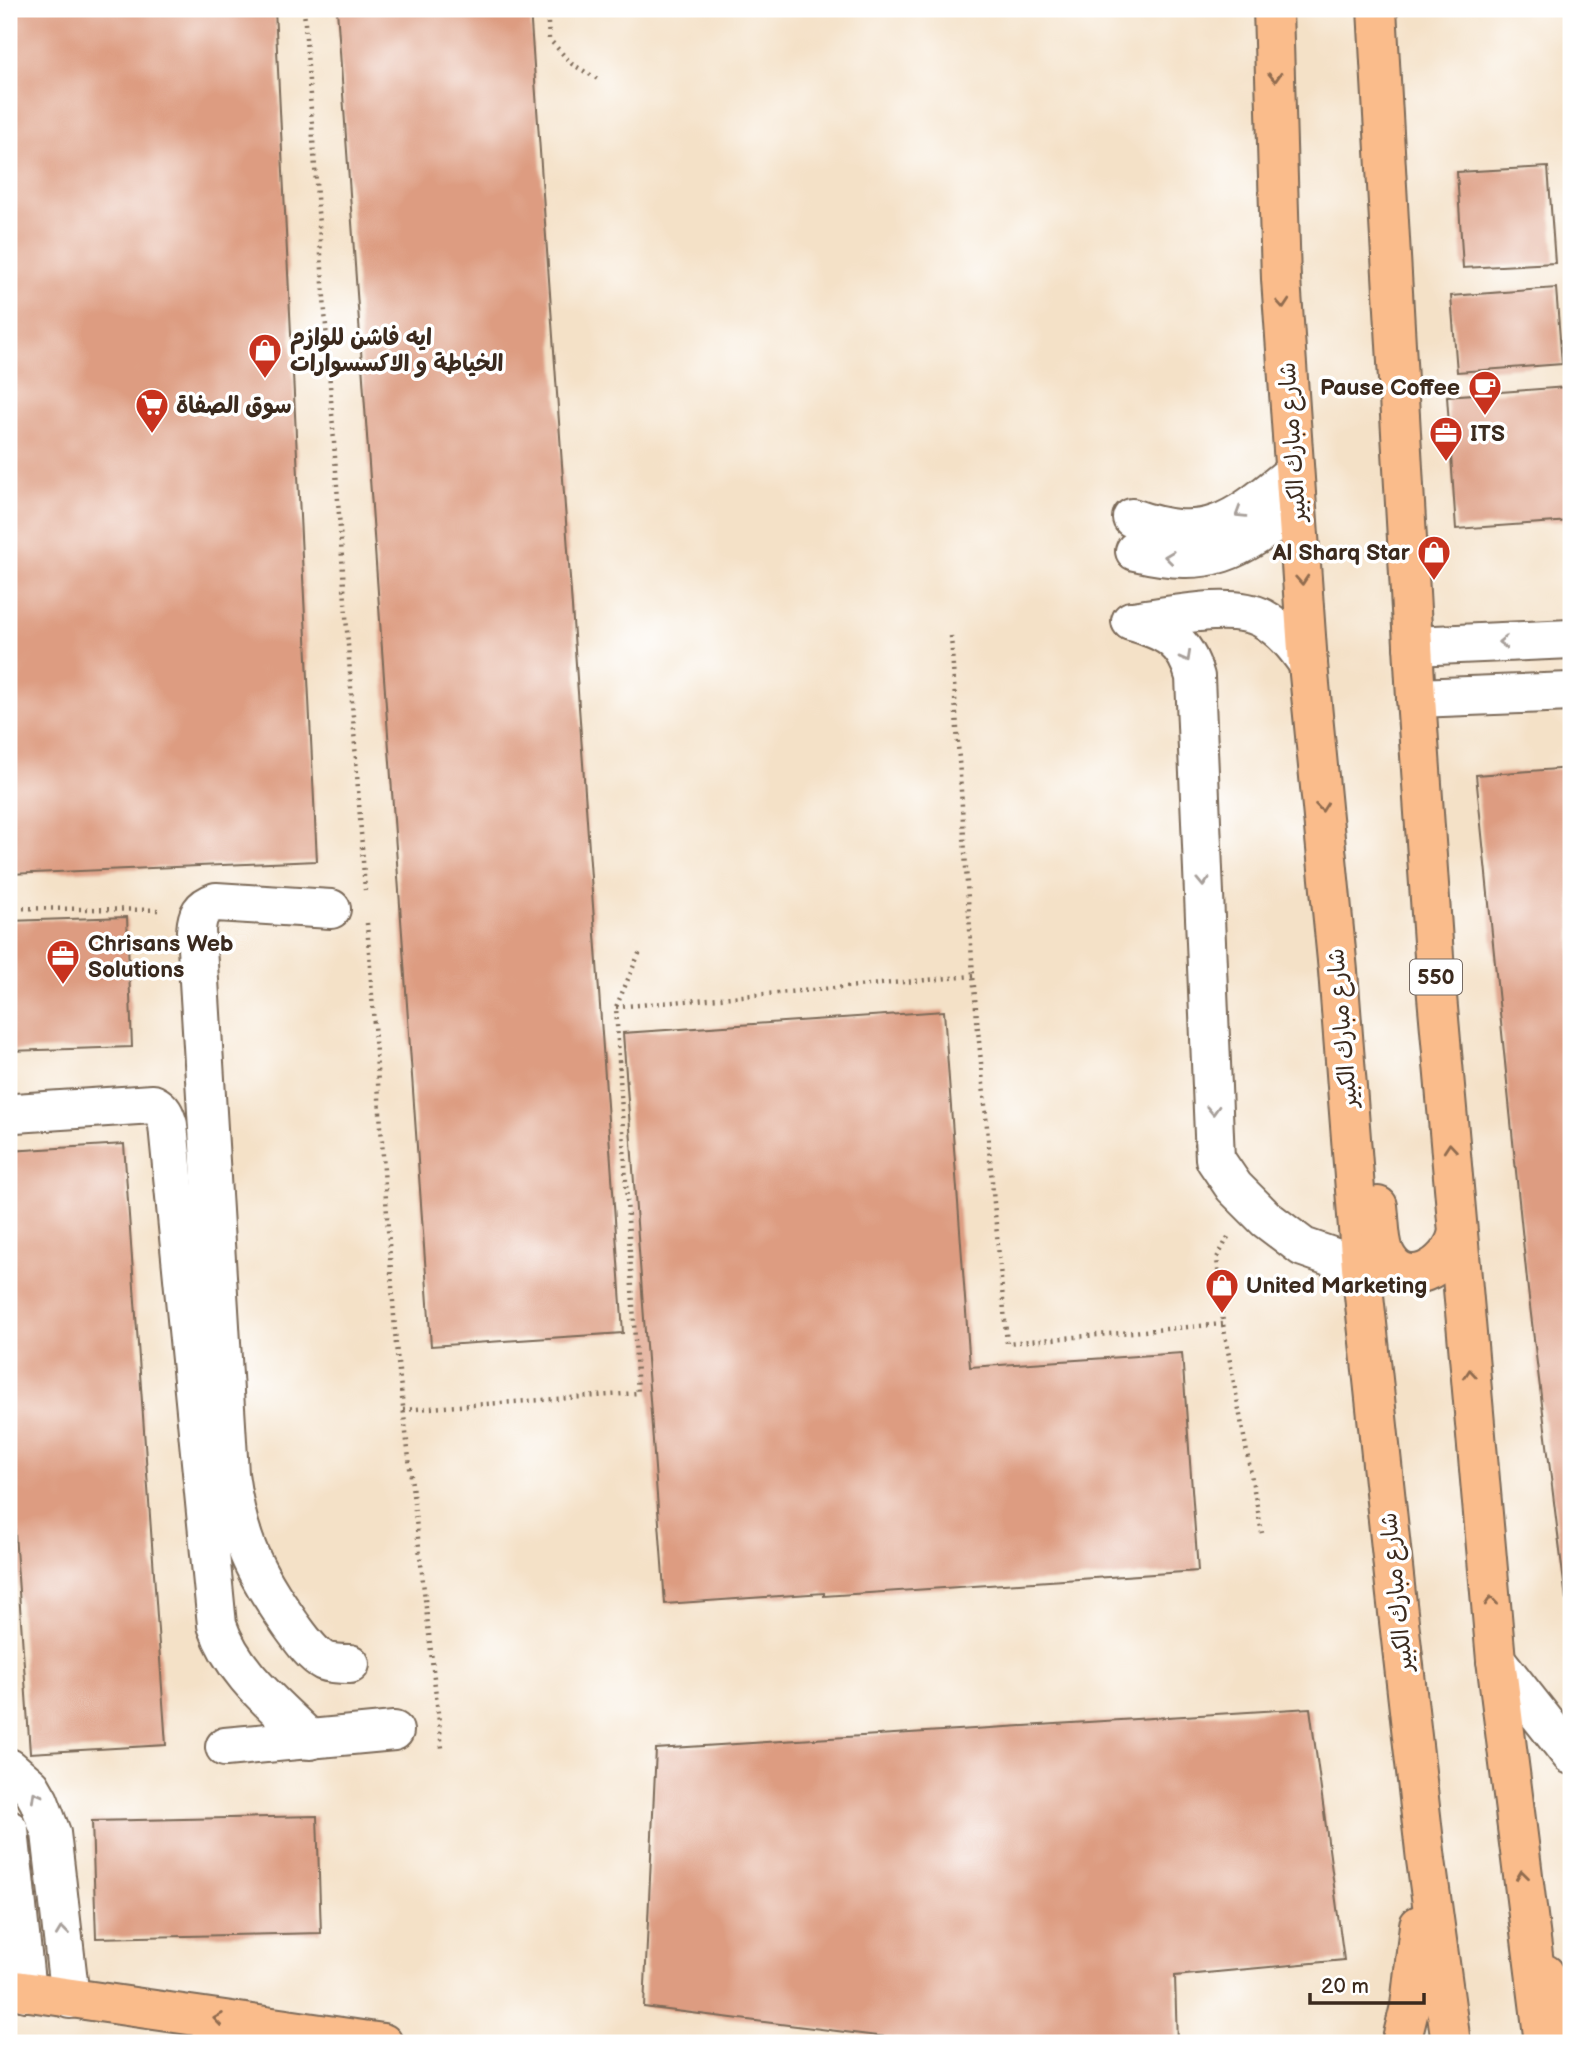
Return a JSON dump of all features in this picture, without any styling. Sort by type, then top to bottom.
[{"type":"main road","name":"شارع مبارك الكبير","points":[[1273,9],[1281,279],[1308,664],[1338,971],[1361,1267],[1395,1595],[1426,1860],[1451,2043]]},
{"type":"main road","name":"550","points":[[1377,9],[1416,698],[1436,985],[1496,1660],[1544,2043]]},
{"type":"main road","points":[[1338,971],[1364,1048],[1381,1238],[1385,1254],[1393,1265],[1415,1274],[1436,1267],[1444,1261],[1457,1236]]},
{"type":"main road","points":[[1401,2043],[1410,2006],[1426,1860]]},
{"type":"main road","points":[[1530,1943],[1571,2028]]},
{"type":"main road","points":[[17,1991],[383,2043]]},
{"type":"street","points":[[1133,534],[1168,529],[1206,528],[1295,489]]},
{"type":"street","points":[[1308,664],[1285,635],[1260,617],[1247,613],[1214,612],[1122,622],[1152,627],[1173,639],[1187,655],[1195,677],[1215,1159],[1234,1187],[1266,1219],[1303,1247],[1361,1267]]},
{"type":"street","points":[[1413,646],[1571,639]]},
{"type":"street","points":[[1416,698],[1571,692]]},
{"type":"street","points":[[349,913],[216,902],[201,911],[196,931],[229,1474],[238,1525],[262,1583],[296,1632],[324,1661],[350,1664]]},
{"type":"street","points":[[15,1113],[153,1104],[161,1108],[165,1115],[217,1625],[227,1650],[242,1672],[310,1740]]},
{"type":"street","points":[[1496,1660],[1571,1755]]},
{"type":"street","points":[[225,1747],[394,1731]]},
{"type":"street","points":[[9,1768],[31,1787],[51,1833],[70,1999]]},
{"type":"street","points":[[9,1830],[17,1991]]},
{"type":"path","points":[[304,9],[365,890]]},
{"type":"path","points":[[547,9],[549,39],[572,64],[601,81]]},
{"type":"path","points":[[951,636],[973,976],[1007,1343],[1223,1324]]},
{"type":"path","points":[[9,908],[201,911]]},
{"type":"path","points":[[349,913],[442,1748]]},
{"type":"path","points":[[403,1410],[638,1393],[616,1007],[641,949]]},
{"type":"path","points":[[616,1007],[973,976]]},
{"type":"path","points":[[1248,1201],[1217,1258],[1223,1324],[1262,1533]]},
{"type":"building","name":"سوق الصفاة","points":[[9,9],[275,9],[317,861],[9,874]]},
{"type":"building","points":[[337,9],[530,9],[623,1333],[431,1346]]},
{"type":"building","points":[[1548,167],[1555,263],[1463,268],[1457,172]]},
{"type":"building","points":[[1556,288],[1562,364],[1457,372],[1451,296]]},
{"type":"building","points":[[1567,387],[1571,448],[1571,521],[1456,529],[1447,396]]},
{"type":"building","points":[[1571,768],[1571,1600],[1566,1600],[1528,1290],[1476,775]]},
{"type":"building","points":[[127,917],[132,1047],[9,1051],[9,921]]},
{"type":"building","points":[[944,1011],[970,1367],[1182,1353],[1198,1571],[665,1604],[623,1033]]},
{"type":"building","points":[[124,1144],[166,1745],[30,1753],[9,1445],[9,1151]]},
{"type":"building","points":[[1310,1708],[1344,1960],[1175,1976],[1177,2043],[934,2043],[644,2007],[656,1749]]},
{"type":"building","points":[[317,1816],[321,1933],[96,1938],[92,1821]]},
{"type":"place","name":"ايه فاشن للوازم الخياطة و الاكسسوارات","points":[[265,380]]},
{"type":"place","name":"Pause Coffee","points":[[1485,417]]},
{"type":"place","name":"سوق الصفاة","points":[[152,435]]},
{"type":"place","name":"ITS","points":[[1446,463]]},
{"type":"place","name":"Al Sharq Star","points":[[1434,582]]},
{"type":"place","name":"Chrisans Web Solutions","points":[[63,986]]},
{"type":"place","name":"United Marketing","points":[[1222,1315]]}]
